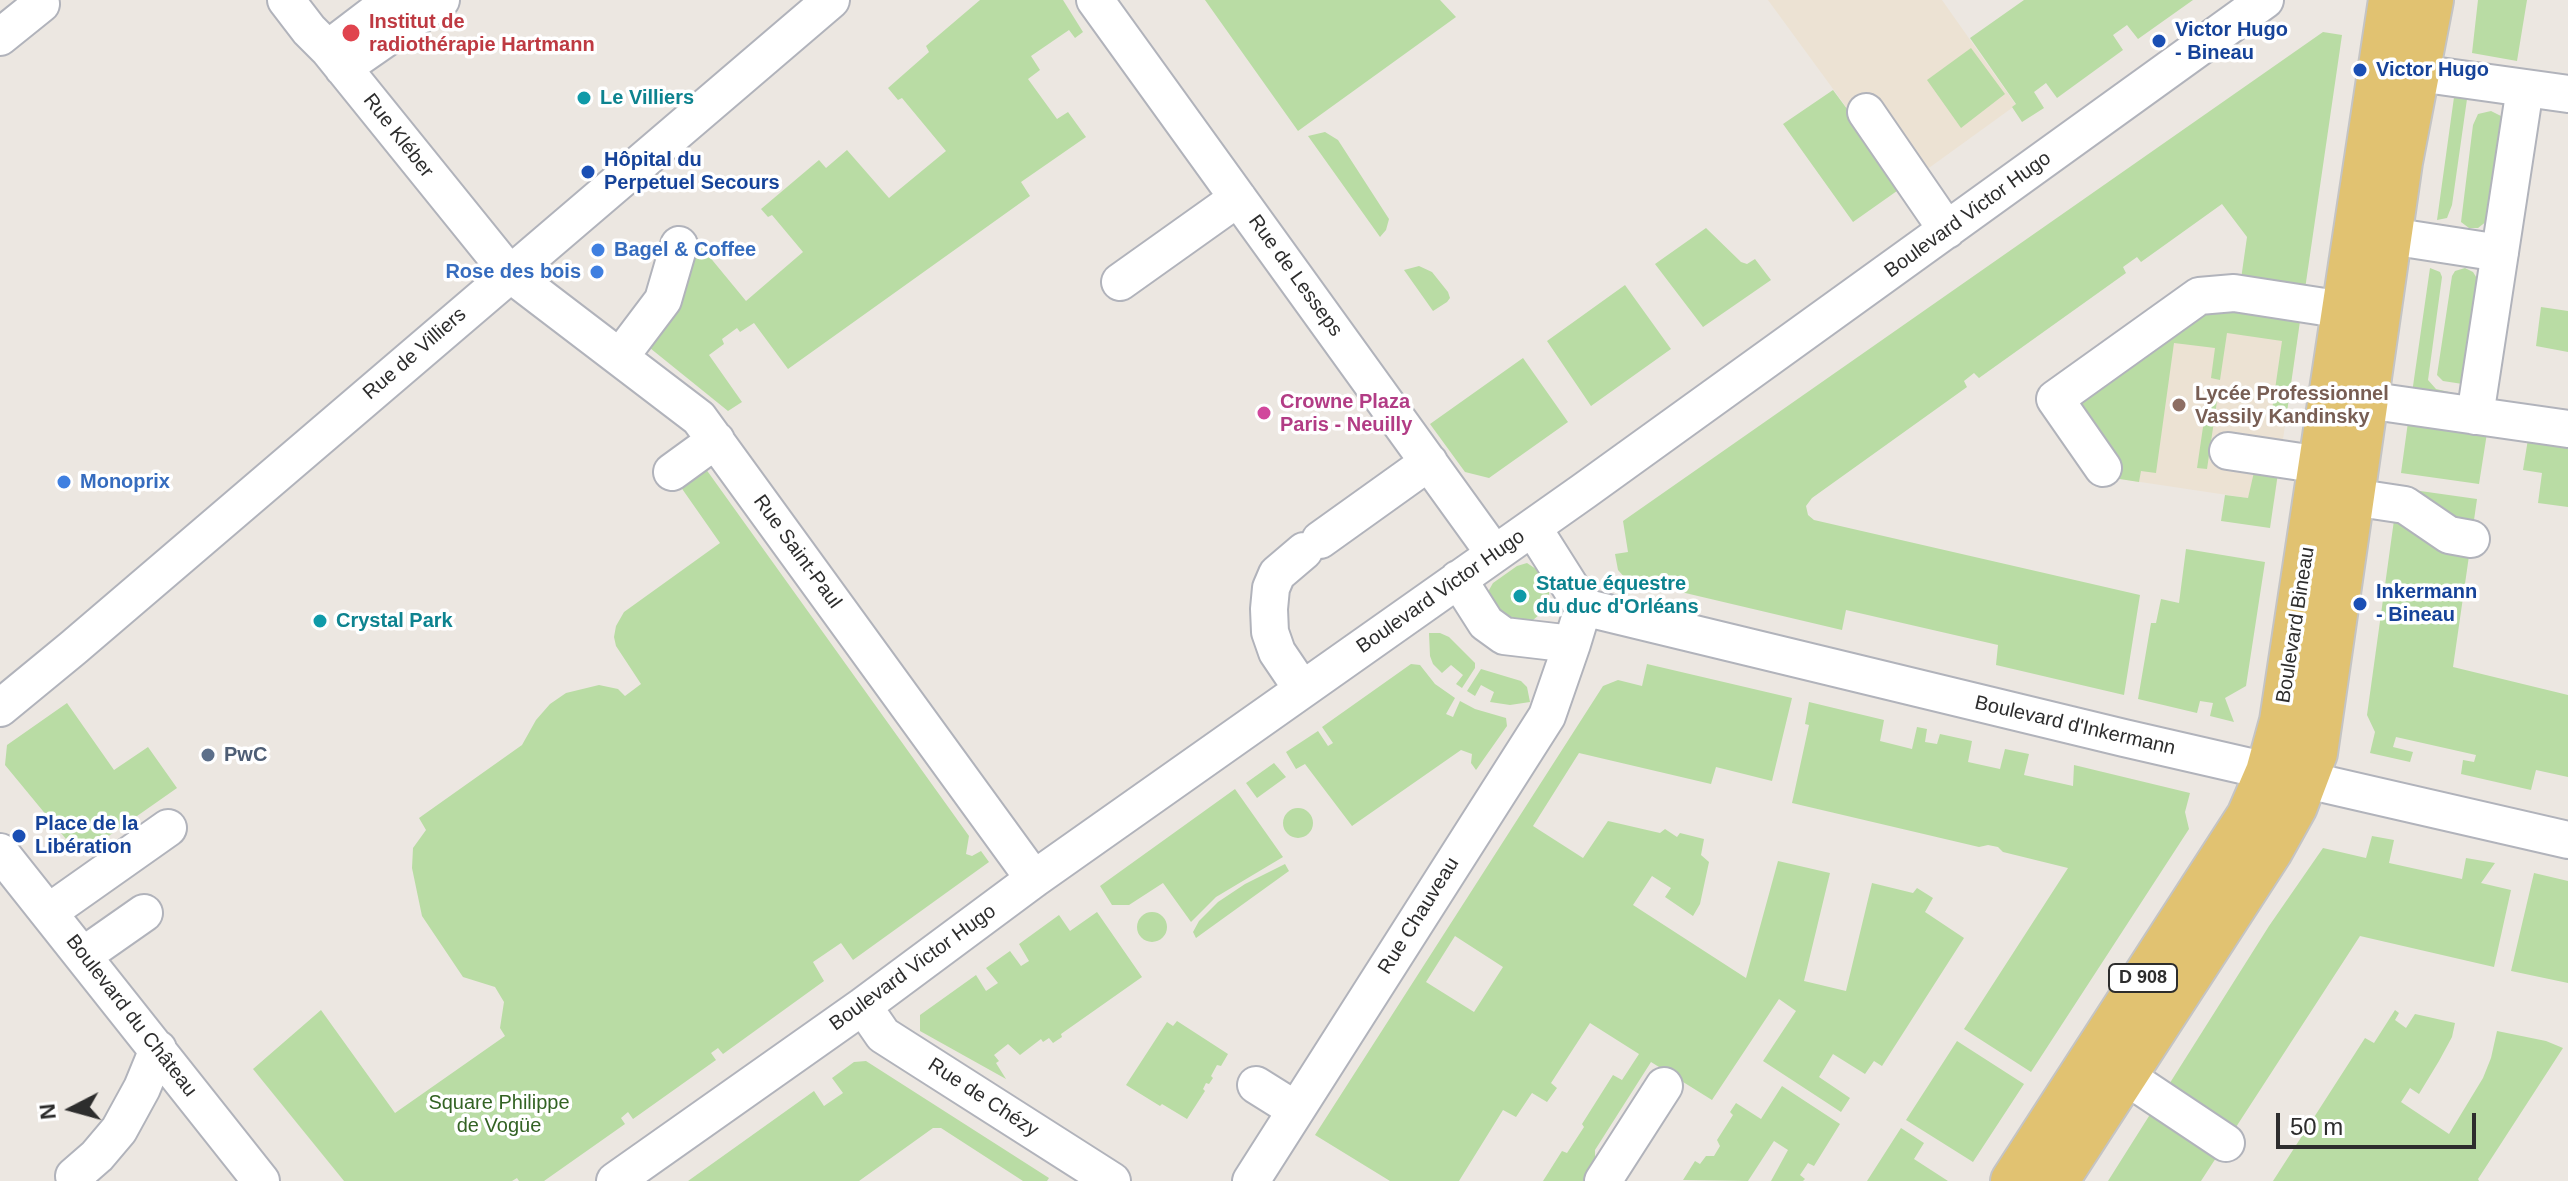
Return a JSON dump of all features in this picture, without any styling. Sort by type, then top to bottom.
[{"type":"main road","name":"Boulevard Bineau","points":[[2056,1181],[2270,851],[2295,806],[2282,721],[2391,0]]},
{"type":"main road","name":"Boulevard Bineau","points":[[2013,1181],[2249,816],[2315,753],[2400,162],[2431,0]]},
{"type":"street","points":[[0,37],[41,4],[38,0]]},
{"type":"street","name":"Rue Kléber","points":[[286,0],[509,273]]},
{"type":"street","points":[[331,53],[375,0]]},
{"type":"street","points":[[331,53],[392,0]]},
{"type":"street","points":[[331,53],[441,0]]},
{"type":"street","name":"Rue de Villiers","points":[[0,708],[831,0]]},
{"type":"street","name":"Rue de Lesseps","points":[[1095,0],[1494,553]]},
{"type":"street","name":"Boulevard Victor Hugo","points":[[615,1181],[863,1006],[1034,879],[1533,528],[2265,0]]},
{"type":"street","points":[[2418,73],[2568,94]]},
{"type":"street","points":[[2475,416],[2525,88]]},
{"type":"street","points":[[1866,112],[1947,230]]},
{"type":"street","points":[[1116,277],[1235,194]]},
{"type":"street","points":[[2390,236],[2500,253]]},
{"type":"street","points":[[616,354],[654,296],[674,242]]},
{"type":"street","name":"Rue Saint-Paul","points":[[509,273],[699,418],[1034,879]]},
{"type":"street","points":[[2103,468],[2055,399],[2199,296],[2234,293],[2343,317]]},
{"type":"street","points":[[2230,304],[2343,317]]},
{"type":"street","points":[[2366,400],[2568,429]]},
{"type":"street","points":[[672,472],[716,440]]},
{"type":"street","points":[[2228,451],[2321,465]]},
{"type":"street","points":[[1302,689],[1277,652],[1270,632],[1271,588],[1277,574],[1429,462]]},
{"type":"street","points":[[2352,497],[2405,505],[2449,535],[2471,539]]},
{"type":"street","points":[[1533,528],[1583,607]]},
{"type":"street","points":[[1458,579],[1486,623],[1504,636],[1572,644]]},
{"type":"street","name":"Boulevard d'Inkermann","points":[[1583,607],[2568,840]]},
{"type":"street","name":"Rue Chauveau","points":[[1251,1181],[1547,716],[1583,607]]},
{"type":"street","points":[[49,912],[168,828]]},
{"type":"street","name":"Boulevard du Château","points":[[0,852],[261,1181]]},
{"type":"street","points":[[84,955],[144,913]]},
{"type":"street","name":"Rue de Chézy","points":[[863,1006],[883,1035],[1112,1181]]},
{"type":"street","points":[[74,1176],[97,1156],[119,1130],[142,1088],[158,1049]]},
{"type":"street","points":[[2124,1075],[2226,1143]]},
{"type":"street","points":[[1256,1085],[1296,1110]]},
{"type":"street","points":[[1603,1181],[1664,1086]]},
{"type":"shaded area","points":[[1768,0],[1942,0],[2016,105],[1904,186]]},
{"type":"shaded area","name":"Lycée Professionnel Vassily Kandinsky","points":[[2197,305],[2300,321],[2274,502],[2107,477],[2066,399]]},
{"type":"green space","points":[[980,0],[1063,0],[1083,32],[1075,38],[1069,30],[1031,56],[1040,70],[1028,79],[1057,119],[1068,112],[1086,137],[1021,182],[1030,196],[788,369],[754,323],[740,332],[737,328],[722,339],[724,344],[709,355],[742,402],[728,411],[645,344],[691,250],[699,244],[746,301],[803,252],[772,215],[768,217],[761,209],[819,160],[826,168],[847,150],[889,198],[946,151],[902,98],[898,100],[888,88],[929,52],[926,46]]},
{"type":"green space","points":[[1205,0],[1440,0],[1456,17],[1298,131]]},
{"type":"green space","points":[[2024,0],[2193,0],[2138,39],[2127,25],[2113,35],[2123,50],[2057,98],[2046,83],[2034,92],[2044,108],[2022,122],[2012,107],[2016,104],[1970,38]]},
{"type":"green space","points":[[2478,0],[2527,0],[2517,61],[2472,53]]},
{"type":"green space","points":[[2323,32],[2342,35],[2304,296],[2240,286],[2247,237],[2222,204],[2141,262],[2137,257],[2123,267],[2126,273],[1979,378],[1974,373],[1964,381],[1967,387],[1812,498],[1806,506],[1808,515],[1814,520],[2140,595],[2124,695],[1996,665],[1998,645],[1846,610],[1842,630],[1626,579],[1618,570],[1615,554],[1628,552],[1623,521]]},
{"type":"green space","points":[[1971,48],[2005,94],[1961,128],[1927,80]]},
{"type":"green space","points":[[1833,90],[1904,186],[1853,222],[1783,124]]},
{"type":"green space","points":[[2455,90],[2468,92],[2452,205],[2447,218],[2437,220]]},
{"type":"green space","points":[[2491,111],[2505,118],[2487,221],[2478,228],[2469,228],[2461,222],[2473,125],[2478,114]]},
{"type":"green space","points":[[1325,132],[1338,140],[1389,219],[1380,237],[1308,136]]},
{"type":"green space","points":[[1706,228],[1741,262],[1747,264],[1755,259],[1771,280],[1703,327],[1655,264]]},
{"type":"green space","points":[[1419,266],[1432,272],[1450,298],[1433,311],[1404,270]]},
{"type":"green space","points":[[2430,268],[2440,272],[2442,277],[2428,380],[2436,389],[2466,396],[2411,400]]},
{"type":"green space","points":[[2465,268],[2473,272],[2478,280],[2469,385],[2443,381],[2437,375],[2452,276],[2455,271]]},
{"type":"green space","points":[[1625,285],[1671,349],[1591,406],[1547,341]]},
{"type":"green space","points":[[2197,305],[2300,321],[2287,412],[2272,410],[2282,341],[2227,333],[2220,380],[2211,378],[2215,348],[2174,343],[2156,473],[2141,471],[2139,482],[2107,477],[2066,399]]},
{"type":"green space","points":[[2541,307],[2568,311],[2568,352],[2536,346]]},
{"type":"green space","points":[[1523,358],[1568,422],[1489,478],[1465,472],[1430,424]]},
{"type":"green space","points":[[2208,393],[2218,394],[2207,469],[2197,468]]},
{"type":"green space","points":[[2408,422],[2487,433],[2479,484],[2401,473]]},
{"type":"green space","points":[[2528,439],[2568,445],[2568,507],[2538,503],[2542,473],[2523,470]]},
{"type":"green space","name":"Square Philippe de Vogüe","points":[[703,465],[969,836],[966,854],[972,856],[981,851],[989,862],[853,960],[841,943],[813,962],[824,981],[723,1054],[718,1048],[711,1053],[716,1060],[633,1119],[628,1112],[621,1118],[625,1124],[544,1181],[519,1181],[517,1178],[512,1181],[344,1181],[253,1069],[321,1010],[395,1113],[505,1036],[500,1028],[504,1002],[495,987],[463,977],[422,916],[412,868],[413,848],[426,830],[419,818],[522,745],[536,720],[550,704],[566,693],[599,685],[618,689],[625,696],[641,684],[616,646],[616,626],[624,612],[720,543],[678,483]]},
{"type":"green space","points":[[2279,466],[2270,528],[2221,521],[2225,495],[2248,498],[2254,472]]},
{"type":"green space","points":[[2399,488],[2477,499],[2473,527]]},
{"type":"green space","points":[[2395,513],[2470,549],[2453,667],[2568,695],[2568,777],[2536,770],[2531,790],[2461,774],[2463,760],[2474,762],[2476,755],[2396,737],[2393,747],[2413,752],[2410,762],[2370,753],[2375,732],[2367,715]]},
{"type":"green space","points":[[2186,549],[2265,562],[2246,686],[2225,698],[2234,722],[2210,716],[2213,703],[2200,701],[2197,713],[2138,699],[2151,623],[2156,623],[2161,599],[2179,603]]},
{"type":"green space","points":[[1527,563],[1542,573],[1549,588],[1549,599],[1545,610],[1533,620],[1520,623],[1508,620],[1498,612],[1489,590],[1493,583],[1517,566]]},
{"type":"green space","points":[[1429,633],[1449,637],[1475,663],[1462,688],[1456,684],[1463,675],[1451,665],[1442,673],[1433,664]]},
{"type":"green space","points":[[1411,664],[1420,665],[1435,684],[1455,698],[1446,714],[1453,717],[1460,701],[1506,718],[1507,726],[1476,770],[1471,763],[1472,754],[1461,750],[1352,826],[1305,764],[1296,769],[1286,752],[1318,731],[1328,746],[1333,743],[1322,727]]},
{"type":"green space","points":[[1647,664],[1792,698],[1772,781],[1716,767],[1711,784],[1579,753],[1533,826],[1583,858],[1608,821],[1660,833],[1665,829],[1677,837],[1680,833],[1704,839],[1701,855],[1709,862],[1700,904],[1693,916],[1665,897],[1671,888],[1652,876],[1633,905],[1746,978],[1778,861],[1830,873],[1804,981],[1846,991],[1872,883],[1913,893],[1917,888],[1933,898],[1925,912],[1964,938],[1882,1066],[1874,1061],[1865,1074],[1833,1054],[1819,1077],[1850,1098],[1841,1112],[1763,1061],[1796,1011],[1779,999],[1712,1100],[1651,1062],[1595,1150],[1595,1162],[1584,1181],[1543,1181],[1562,1151],[1567,1153],[1613,1075],[1622,1080],[1639,1054],[1590,1023],[1551,1083],[1557,1088],[1547,1102],[1532,1093],[1516,1117],[1503,1110],[1459,1181],[1390,1181],[1315,1135],[1603,686],[1618,680],[1642,686]],"holes":[[[1455,936],[1503,967],[1474,1012],[1426,982]]]},
{"type":"green space","points":[[1481,669],[1521,681],[1527,687],[1530,702],[1510,705],[1490,702],[1494,692],[1481,685],[1475,696],[1467,691]]},
{"type":"green space","points":[[1809,702],[1884,720],[1880,741],[1912,749],[1917,727],[1927,729],[1925,742],[1937,744],[1940,734],[1972,741],[1968,762],[2000,769],[2005,749],[2029,754],[2024,775],[2073,786],[2074,765],[2190,793],[2185,812],[2189,829],[2031,1072],[1964,1029],[2068,868],[2003,852],[1998,847],[1979,847],[1792,803],[1809,725],[1805,724]]},
{"type":"green space","points":[[67,703],[114,770],[148,747],[177,788],[80,856],[5,765],[7,745]]},
{"type":"green space","points":[[1274,763],[1286,777],[1257,798],[1246,783]]},
{"type":"green space","points":[[1235,789],[1283,857],[1216,897],[1191,922],[1163,883],[1129,905],[1112,905],[1100,886]]},
{"type":"green space","points":[[1298,808],[1304,809],[1312,817],[1312,829],[1304,837],[1298,838],[1292,837],[1284,829],[1283,823],[1284,817],[1292,809]]},
{"type":"green space","points":[[2372,836],[2394,840],[2389,863],[2462,879],[2466,858],[2495,863],[2481,883],[2511,890],[2494,967],[2360,936],[2201,1181],[2108,1181],[2269,926],[2323,848],[2366,858]]},
{"type":"green space","points":[[1285,864],[1289,871],[1196,938],[1193,932],[1199,921],[1218,902]]},
{"type":"green space","points":[[2534,873],[2568,881],[2568,983],[2511,971]]},
{"type":"green space","points":[[1097,912],[1142,977],[1061,1034],[1062,1037],[1053,1043],[1049,1038],[1043,1042],[1041,1039],[1020,1055],[1008,1044],[994,1055],[1006,1079],[920,1031],[920,1015],[976,975],[986,991],[998,983],[986,968],[1010,951],[1021,966],[1029,961],[1019,944],[1059,915],[1070,931]]},
{"type":"green space","points":[[1152,912],[1158,913],[1166,921],[1166,933],[1158,941],[1152,942],[1146,941],[1138,933],[1137,927],[1138,921],[1146,913]]},
{"type":"green space","points":[[2395,1010],[2399,1013],[2395,1020],[2406,1028],[2415,1014],[2455,1023],[2452,1037],[2419,1094],[2410,1088],[2401,1102],[2449,1134],[2483,1078],[2497,1031],[2546,1041],[2563,1048],[2479,1181],[2273,1181],[2365,1038],[2374,1043]]},
{"type":"green space","points":[[1177,1021],[1228,1054],[1221,1066],[1217,1065],[1211,1076],[1213,1078],[1209,1084],[1206,1083],[1205,1091],[1187,1119],[1126,1085],[1167,1022],[1173,1026]]},
{"type":"green space","points":[[1957,1041],[2024,1084],[1973,1162],[1906,1120]]},
{"type":"green space","points":[[866,1061],[1049,1178],[1047,1181],[1023,1181],[941,1128],[933,1128],[859,1181],[688,1181],[814,1091],[824,1106],[843,1093],[832,1078],[854,1062]]},
{"type":"green space","points":[[1782,1086],[1840,1124],[1814,1166],[1808,1163],[1800,1175],[1805,1179],[1803,1181],[1771,1181],[1788,1150],[1774,1141],[1748,1181],[1683,1180],[1695,1161],[1700,1164],[1706,1156],[1714,1156],[1720,1146],[1717,1140],[1733,1115],[1730,1112],[1736,1103],[1761,1119]]},
{"type":"green space","points":[[1901,1128],[1924,1143],[1914,1159],[1948,1181],[1867,1181]]},
{"type":"place","name":"Institut de radiothérapie Hartmann","points":[[351,33]]},
{"type":"place","name":"Victor Hugo - Bineau","points":[[2159,41]]},
{"type":"place","name":"Victor Hugo","points":[[2360,70]]},
{"type":"place","name":"Le Villiers","points":[[584,98]]},
{"type":"place","name":"Hôpital du Perpetuel Secours","points":[[588,172]]},
{"type":"place","name":"Bagel & Coffee","points":[[598,250]]},
{"type":"place","name":"Rose des bois","points":[[597,272]]},
{"type":"place","name":"Lycée Professionnel Vassily Kandinsky","points":[[2179,405]]},
{"type":"place","name":"Crowne Plaza Paris - Neuilly","points":[[1264,413]]},
{"type":"place","name":"Monoprix","points":[[64,482]]},
{"type":"place","name":"Statue équestre du duc d'Orléans","points":[[1520,596]]},
{"type":"place","name":"Inkermann - Bineau","points":[[2360,604]]},
{"type":"place","name":"Crystal Park","points":[[320,621]]},
{"type":"place","name":"PwC","points":[[208,755]]},
{"type":"place","name":"Place de la Libération","points":[[19,836]]}]
